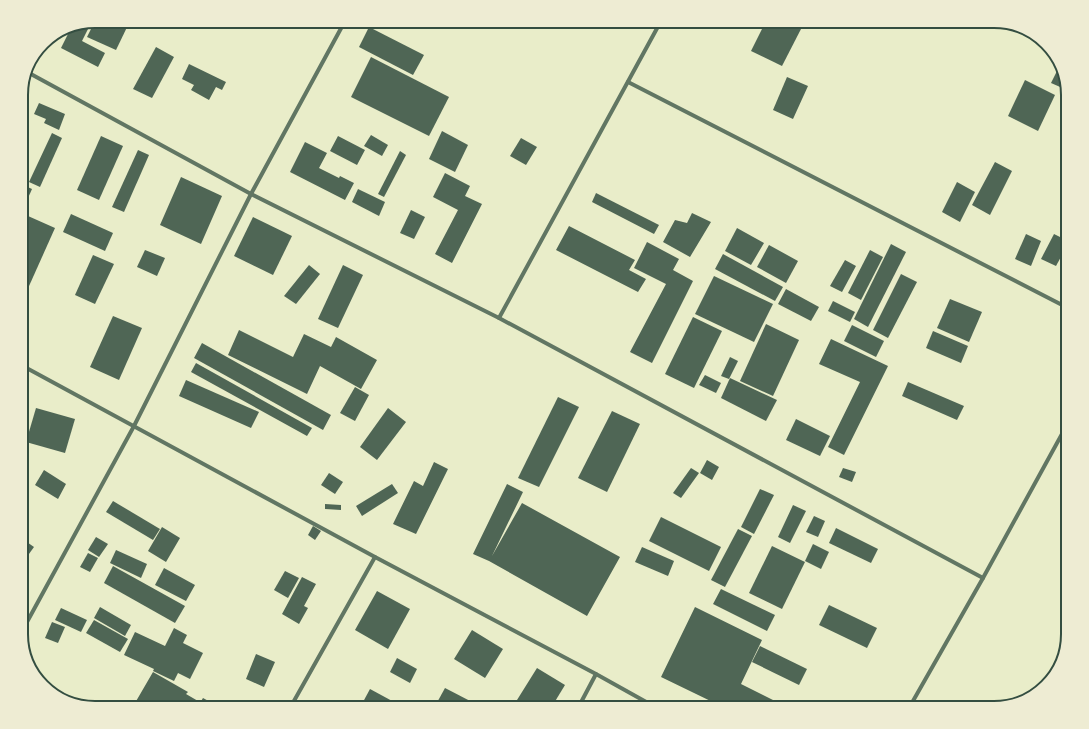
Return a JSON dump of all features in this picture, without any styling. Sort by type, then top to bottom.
[{"type":"street","points":[[28,621],[134,426],[251,194],[341,28]]},
{"type":"street","points":[[499,318],[657,28]]},
{"type":"street","points":[[32,74],[251,194],[499,318],[983,578]]},
{"type":"street","points":[[628,82],[1061,304]]},
{"type":"street","points":[[28,369],[375,557],[645,701]]},
{"type":"street","points":[[913,701],[1061,437]]},
{"type":"street","points":[[294,701],[375,557]]},
{"type":"street","points":[[582,701],[596,674]]},
{"type":"building","points":[[91,28],[127,28],[116,50],[87,37]]},
{"type":"building","points":[[368,28],[371,28],[424,55],[413,75],[359,47]]},
{"type":"building","points":[[762,28],[801,29],[782,66],[751,51]]},
{"type":"building","points":[[88,29],[82,41],[105,53],[98,67],[61,48],[68,34]]},
{"type":"building","points":[[156,47],[174,57],[152,98],[133,89]]},
{"type":"building","points":[[371,57],[449,97],[429,136],[351,97]]},
{"type":"building","points":[[189,64],[226,82],[222,90],[216,87],[209,100],[191,90],[194,85],[182,79]]},
{"type":"building","points":[[1057,72],[1060,87],[1051,83]]},
{"type":"building","points":[[787,77],[808,86],[793,119],[773,110]]},
{"type":"building","points":[[1025,80],[1055,95],[1038,131],[1008,116]]},
{"type":"building","points":[[39,103],[65,114],[59,130],[44,123],[46,119],[34,114]]},
{"type":"building","points":[[442,131],[468,145],[455,172],[429,159]]},
{"type":"building","points":[[52,133],[62,138],[40,187],[29,182]]},
{"type":"building","points":[[371,135],[388,145],[382,156],[364,146]]},
{"type":"building","points":[[101,136],[123,146],[99,200],[77,190]]},
{"type":"building","points":[[338,136],[365,150],[357,165],[330,151]]},
{"type":"building","points":[[521,138],[537,147],[526,165],[510,156]]},
{"type":"building","points":[[305,142],[327,153],[319,168],[339,178],[340,176],[354,183],[345,200],[290,172]]},
{"type":"building","points":[[138,150],[149,155],[124,212],[112,207]]},
{"type":"building","points":[[400,151],[406,155],[384,197],[378,194]]},
{"type":"building","points":[[995,162],[1012,171],[990,215],[972,205]]},
{"type":"building","points":[[445,173],[470,186],[465,196],[482,204],[452,263],[435,254],[458,210],[433,197]]},
{"type":"building","points":[[181,177],[222,196],[201,244],[160,225]]},
{"type":"building","points":[[957,182],[975,192],[960,222],[942,212]]},
{"type":"building","points":[[28,187],[32,189],[28,198]]},
{"type":"building","points":[[358,189],[385,202],[379,216],[352,202]]},
{"type":"building","points":[[596,193],[659,225],[654,234],[592,202]]},
{"type":"building","points":[[411,210],[425,217],[414,239],[400,233]]},
{"type":"building","points":[[692,213],[711,222],[690,257],[663,242],[675,220],[687,223]]},
{"type":"building","points":[[71,214],[113,233],[105,251],[63,232]]},
{"type":"building","points":[[28,216],[55,228],[28,288]]},
{"type":"building","points":[[253,217],[292,236],[273,275],[234,256]]},
{"type":"building","points":[[569,226],[635,260],[629,270],[646,279],[638,292],[556,250]]},
{"type":"building","points":[[737,228],[764,243],[751,265],[725,251]]},
{"type":"building","points":[[1026,234],[1041,241],[1031,266],[1015,259]]},
{"type":"building","points":[[1054,234],[1061,238],[1061,257],[1056,266],[1041,259]]},
{"type":"building","points":[[647,242],[679,259],[673,270],[693,281],[652,363],[630,352],[666,284],[634,268]]},
{"type":"building","points":[[891,244],[906,252],[868,327],[854,319]]},
{"type":"building","points":[[769,245],[798,261],[786,283],[757,267]]},
{"type":"building","points":[[145,250],[165,258],[157,276],[137,267]]},
{"type":"building","points":[[870,250],[883,257],[861,300],[848,293]]},
{"type":"building","points":[[723,254],[783,287],[775,301],[715,269]]},
{"type":"building","points":[[93,255],[114,264],[95,304],[75,295]]},
{"type":"building","points":[[845,260],[856,266],[842,292],[830,286]]},
{"type":"building","points":[[309,265],[320,274],[296,304],[284,296]]},
{"type":"building","points":[[343,265],[363,275],[338,328],[318,319]]},
{"type":"building","points":[[901,274],[917,282],[888,338],[873,330]]},
{"type":"building","points":[[714,276],[773,304],[754,342],[695,314]]},
{"type":"building","points":[[786,289],[819,307],[811,321],[778,304]]},
{"type":"building","points":[[950,299],[982,312],[969,342],[937,328]]},
{"type":"building","points":[[833,301],[855,312],[850,322],[828,311]]},
{"type":"building","points":[[113,316],[142,328],[119,380],[90,367]]},
{"type":"building","points":[[693,317],[722,331],[694,388],[665,374]]},
{"type":"building","points":[[766,324],[799,340],[773,396],[740,381]]},
{"type":"building","points":[[852,325],[884,341],[876,357],[844,341]]},
{"type":"building","points":[[239,330],[293,357],[304,334],[331,347],[336,337],[377,360],[361,389],[320,366],[307,394],[228,355]]},
{"type":"building","points":[[933,331],[968,346],[961,363],[926,348]]},
{"type":"building","points":[[831,339],[888,366],[844,455],[828,447],[860,382],[819,364]]},
{"type":"building","points":[[202,343],[331,415],[323,430],[194,358]]},
{"type":"building","points":[[730,357],[738,361],[729,379],[721,376]]},
{"type":"building","points":[[196,363],[312,428],[307,436],[191,372]]},
{"type":"building","points":[[705,375],[721,383],[716,393],[699,385]]},
{"type":"building","points":[[730,378],[777,400],[766,421],[721,398]]},
{"type":"building","points":[[186,380],[259,412],[251,428],[179,396]]},
{"type":"building","points":[[908,382],[964,406],[957,420],[902,396]]},
{"type":"building","points":[[355,387],[369,395],[355,421],[340,413]]},
{"type":"building","points":[[558,397],[579,407],[539,487],[518,478]]},
{"type":"building","points":[[36,408],[75,419],[65,453],[28,443],[28,435]]},
{"type":"building","points":[[388,408],[406,422],[377,460],[360,447]]},
{"type":"building","points":[[612,411],[640,424],[607,492],[578,478]]},
{"type":"building","points":[[796,419],[830,436],[820,456],[786,440]]},
{"type":"building","points":[[707,460],[719,467],[712,480],[700,473]]},
{"type":"building","points":[[434,462],[448,469],[416,534],[393,524],[414,481],[423,486]]},
{"type":"building","points":[[691,468],[699,473],[681,498],[673,493]]},
{"type":"building","points":[[843,468],[856,472],[852,482],[839,477]]},
{"type":"building","points":[[44,470],[66,484],[58,499],[35,485]]},
{"type":"building","points":[[329,473],[343,482],[335,494],[321,485]]},
{"type":"building","points":[[392,484],[398,493],[362,516],[356,506]]},
{"type":"building","points":[[507,484],[523,492],[492,556],[522,503],[620,557],[587,616],[489,561],[473,554]]},
{"type":"building","points":[[760,489],[774,495],[754,534],[741,527]]},
{"type":"building","points":[[113,501],[160,529],[153,540],[106,512]]},
{"type":"building","points":[[325,504],[341,505],[341,510],[325,509]]},
{"type":"building","points":[[793,505],[806,511],[790,543],[778,537]]},
{"type":"building","points":[[814,516],[825,521],[818,537],[806,532]]},
{"type":"building","points":[[661,517],[721,547],[709,571],[649,541]]},
{"type":"building","points":[[313,526],[321,531],[315,540],[308,535]]},
{"type":"building","points":[[162,527],[180,538],[166,562],[148,551]]},
{"type":"building","points":[[836,528],[878,549],[871,563],[829,543]]},
{"type":"building","points":[[738,529],[752,536],[725,587],[711,580]]},
{"type":"building","points":[[96,537],[108,544],[99,557],[88,550]]},
{"type":"building","points":[[28,543],[34,547],[28,555]]},
{"type":"building","points":[[813,544],[829,552],[821,569],[805,561]]},
{"type":"building","points":[[772,546],[805,562],[782,609],[749,593]]},
{"type":"building","points":[[642,547],[674,561],[668,576],[635,562]]},
{"type":"building","points":[[116,550],[147,564],[141,578],[110,563]]},
{"type":"building","points":[[88,553],[98,558],[90,572],[80,567]]},
{"type":"building","points":[[113,566],[185,606],[175,623],[104,583]]},
{"type":"building","points":[[164,568],[195,585],[186,601],[155,585]]},
{"type":"building","points":[[285,571],[299,578],[288,598],[274,590]]},
{"type":"building","points":[[302,577],[316,584],[304,606],[308,608],[299,624],[282,614]]},
{"type":"building","points":[[721,589],[775,615],[767,631],[713,604]]},
{"type":"building","points":[[377,591],[410,609],[388,649],[355,630]]},
{"type":"building","points":[[829,605],[877,628],[867,648],[819,625]]},
{"type":"building","points":[[100,607],[131,625],[125,636],[94,618]]},
{"type":"building","points":[[695,607],[762,640],[741,684],[775,701],[711,701],[661,677]]},
{"type":"building","points":[[61,608],[87,620],[81,632],[55,620]]},
{"type":"building","points":[[94,620],[128,639],[120,652],[86,633]]},
{"type":"building","points":[[52,622],[65,627],[58,643],[45,638]]},
{"type":"building","points":[[174,628],[187,635],[183,643],[203,653],[190,679],[178,673],[174,681],[153,671],[154,669],[124,655],[135,632],[165,646]]},
{"type":"building","points":[[472,630],[503,649],[485,678],[454,659]]},
{"type":"building","points":[[760,646],[807,669],[799,685],[752,662]]},
{"type":"building","points":[[256,654],[275,662],[264,687],[246,679]]},
{"type":"building","points":[[397,658],[417,669],[410,683],[390,672]]},
{"type":"building","points":[[537,668],[565,685],[555,701],[516,701]]},
{"type":"building","points":[[153,672],[188,692],[186,694],[198,701],[136,701]]},
{"type":"building","points":[[445,688],[470,701],[438,701]]},
{"type":"building","points":[[370,689],[392,701],[364,701]]},
{"type":"building","points":[[203,698],[208,701],[201,701]]}]
